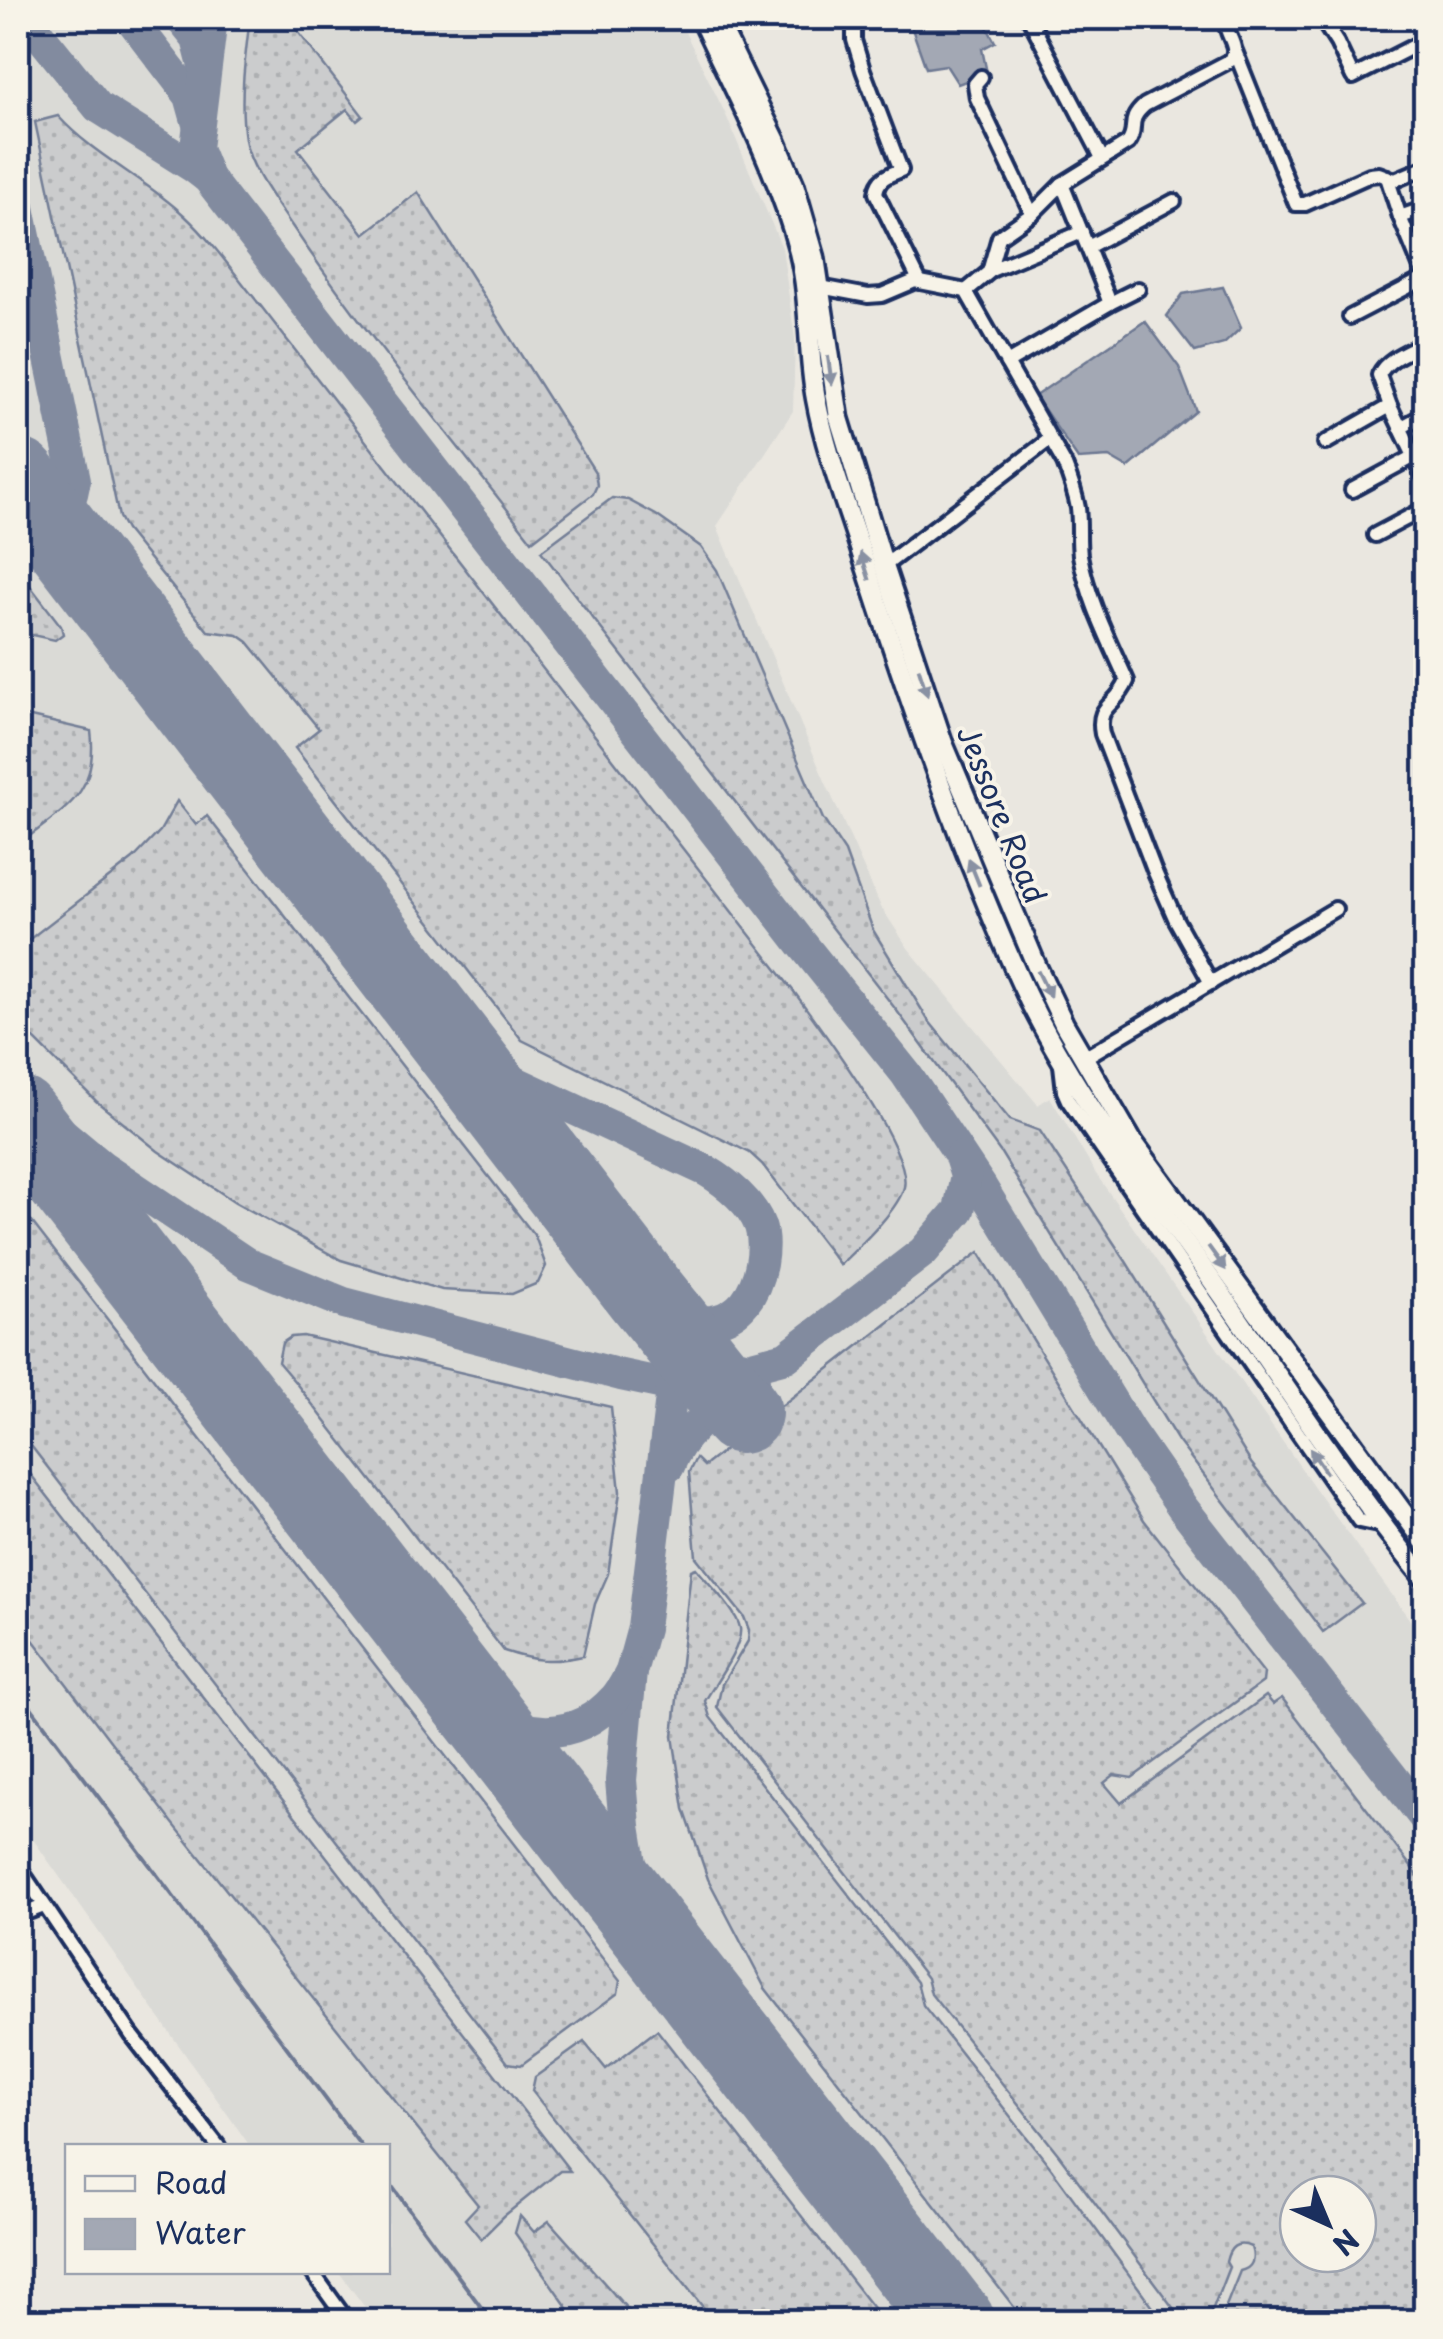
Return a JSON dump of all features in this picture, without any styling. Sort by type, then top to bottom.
[{"type":"highway","points":[[700,18],[764,154],[792,226],[800,258],[819,413],[851,522],[935,774],[1030,1001],[1126,1163],[1383,1526],[1426,1580]]},
{"type":"highway","name":"Jessore Road","points":[[716,18],[794,184],[820,287],[839,418],[884,566],[942,743],[1036,968],[1131,1138],[1423,1537]]},
{"type":"street","points":[[854,18],[854,40],[863,70],[900,170],[884,177],[877,184],[876,193],[920,282]]},
{"type":"street","points":[[1029,18],[1102,158]]},
{"type":"street","points":[[1232,18],[1226,24],[1235,51],[1296,204],[1305,204],[1370,175],[1398,179],[1426,167]]},
{"type":"street","points":[[1321,18],[1353,78],[1426,40]]},
{"type":"street","points":[[991,270],[999,238],[1032,214],[1062,184],[1124,147],[1132,139],[1132,120],[1145,105],[1225,64],[1235,51]]},
{"type":"street","points":[[981,77],[975,90],[982,110],[1032,214]]},
{"type":"street","points":[[1350,317],[1425,279],[1387,177]]},
{"type":"street","points":[[1062,184],[1110,303]]},
{"type":"street","points":[[1088,247],[1174,201]]},
{"type":"street","points":[[1400,217],[1426,208]]},
{"type":"street","points":[[966,292],[991,270],[1082,232]]},
{"type":"street","points":[[820,287],[868,296],[882,295],[915,281],[966,292],[1064,463],[1078,509],[1086,580],[1127,681],[1122,694],[1105,709],[1100,720],[1102,734],[1168,903],[1211,983]]},
{"type":"street","points":[[1006,363],[1138,290]]},
{"type":"street","points":[[1425,479],[1390,406],[1380,370],[1426,342]]},
{"type":"street","points":[[1325,442],[1390,406]]},
{"type":"street","points":[[1400,428],[1426,414]]},
{"type":"street","points":[[884,566],[1050,439]]},
{"type":"street","points":[[1352,490],[1413,457]]},
{"type":"street","points":[[1376,534],[1426,508]]},
{"type":"street","points":[[1084,1058],[1335,909]]},
{"type":"street","points":[[1401,1550],[1423,1537]]},
{"type":"street","points":[[18,1866],[131,2034],[216,2144]]},
{"type":"street","points":[[18,1916],[44,1906]]},
{"type":"street","points":[[313,2274],[348,2322]]},
{"type":"shaded area","points":[[18,18],[678,18],[725,113],[782,248],[795,339],[793,411],[717,526],[881,907],[908,948],[1038,1105],[1050,1097],[1096,1174],[1425,1641],[1425,2321],[375,2321],[340,2274],[390,2274],[390,2144],[249,2144],[18,1818]]},
{"type":"shaded area","points":[[250,18],[290,18],[289,25],[293,25],[363,116],[357,121],[347,109],[298,149],[364,234],[418,192],[595,472],[597,485],[593,494],[532,541],[349,307],[257,173],[245,139],[243,109]]},
{"type":"shaded area","points":[[58,116],[170,203],[215,248],[795,993],[842,1059],[894,1146],[903,1169],[904,1187],[886,1218],[840,1265],[750,1153],[522,1040],[295,748],[319,729],[248,642],[238,635],[208,631],[126,530],[119,517],[35,122]]},
{"type":"shaded area","points":[[612,498],[628,500],[656,515],[701,547],[717,570],[823,819],[845,852],[873,930],[928,1020],[1010,1120],[1040,1131],[1251,1463],[1362,1603],[1323,1632],[1178,1441],[1001,1153],[897,1011],[541,551]]},
{"type":"shaded area","points":[[18,570],[61,626],[63,634],[55,640],[18,632]]},
{"type":"shaded area","points":[[18,714],[91,731],[92,753],[89,771],[74,799],[18,845]]},
{"type":"shaded area","points":[[177,801],[196,825],[207,816],[535,1236],[546,1266],[538,1283],[512,1294],[442,1290],[341,1260],[235,1202],[158,1151],[96,1101],[18,1023],[18,948],[133,859],[160,831]]},
{"type":"shaded area","points":[[18,1204],[620,1981],[618,1993],[521,2065],[508,2063],[18,1429]]},
{"type":"shaded area","points":[[979,1252],[1144,1520],[1264,1673],[1263,1682],[1132,1778],[1114,1775],[1104,1783],[1121,1803],[1266,1696],[1273,1704],[1282,1698],[1425,1885],[1425,2321],[1220,2321],[1240,2271],[1252,2262],[1251,2247],[1241,2244],[1229,2253],[1229,2267],[1208,2321],[1183,2321],[1059,2155],[931,1994],[927,1978],[717,1707],[722,1684],[748,1641],[749,1630],[744,1617],[696,1557],[689,1472],[696,1458],[704,1466]]},
{"type":"shaded area","points":[[303,1336],[611,1407],[620,1492],[608,1574],[595,1604],[583,1656],[543,1660],[504,1651],[278,1362],[282,1343]]},
{"type":"shaded area","points":[[18,1458],[570,2171],[560,2171],[481,2239],[465,2219],[478,2205],[172,1822],[18,1620]]},
{"type":"shaded area","points":[[696,1568],[728,1605],[740,1628],[733,1655],[705,1701],[710,1717],[917,1982],[923,2005],[1051,2168],[1163,2321],[1025,2321],[765,1988],[708,1879],[684,1809],[673,1736],[691,1570]]},
{"type":"shaded area","points":[[657,2030],[883,2321],[714,2321],[532,2091],[535,2077],[584,2042],[606,2069]]},
{"type":"shaded area","points":[[520,2216],[534,2232],[549,2221],[638,2321],[577,2321],[515,2233]]},
{"type":"water","points":[[923,18],[982,18],[995,42],[982,49],[987,73],[958,84],[946,65],[926,68],[910,23]]},
{"type":"water","points":[[1223,287],[1241,328],[1224,344],[1195,352],[1167,316],[1183,294]]},
{"type":"water","points":[[1145,321],[1179,367],[1196,411],[1128,468],[1109,457],[1078,459],[1035,396]]},
{"type":"waterway","points":[[18,1690],[359,2144]]},
{"type":"waterway","points":[[390,2184],[492,2322]]},
{"type":"taxiway","points":[[26,18],[98,107],[208,178],[906,1074],[982,1188],[1129,1430],[1183,1508],[1426,1820]]},
{"type":"taxiway","points":[[130,18],[190,96],[197,121]]},
{"type":"taxiway","points":[[180,18],[197,39],[204,66]]},
{"type":"taxiway","points":[[208,178],[196,148],[212,18]]},
{"type":"taxiway","points":[[18,203],[75,480],[72,494],[47,499],[18,476]]},
{"type":"taxiway","points":[[427,1009],[468,1056],[707,1171],[751,1209],[761,1231],[761,1264],[755,1286],[745,1303],[732,1314],[700,1321],[683,1317],[647,1295]]},
{"type":"taxiway","points":[[18,1096],[102,1166],[248,1264],[344,1303],[683,1388],[717,1393],[754,1381]]},
{"type":"taxiway","points":[[662,1314],[707,1356],[748,1367],[786,1357],[923,1252],[959,1210],[966,1176],[960,1157]]},
{"type":"taxiway","points":[[644,1292],[664,1335],[673,1381],[643,1628],[631,1672],[621,1780],[632,1869],[640,1900],[664,1948]]},
{"type":"taxiway","points":[[669,1466],[691,1431],[745,1388]]},
{"type":"taxiway","points":[[476,1707],[529,1730],[565,1729],[598,1713],[617,1696],[631,1672]]},
{"type":"runway","points":[[18,479],[741,1413]]},
{"type":"runway","points":[[18,1117],[954,2322]]}]
